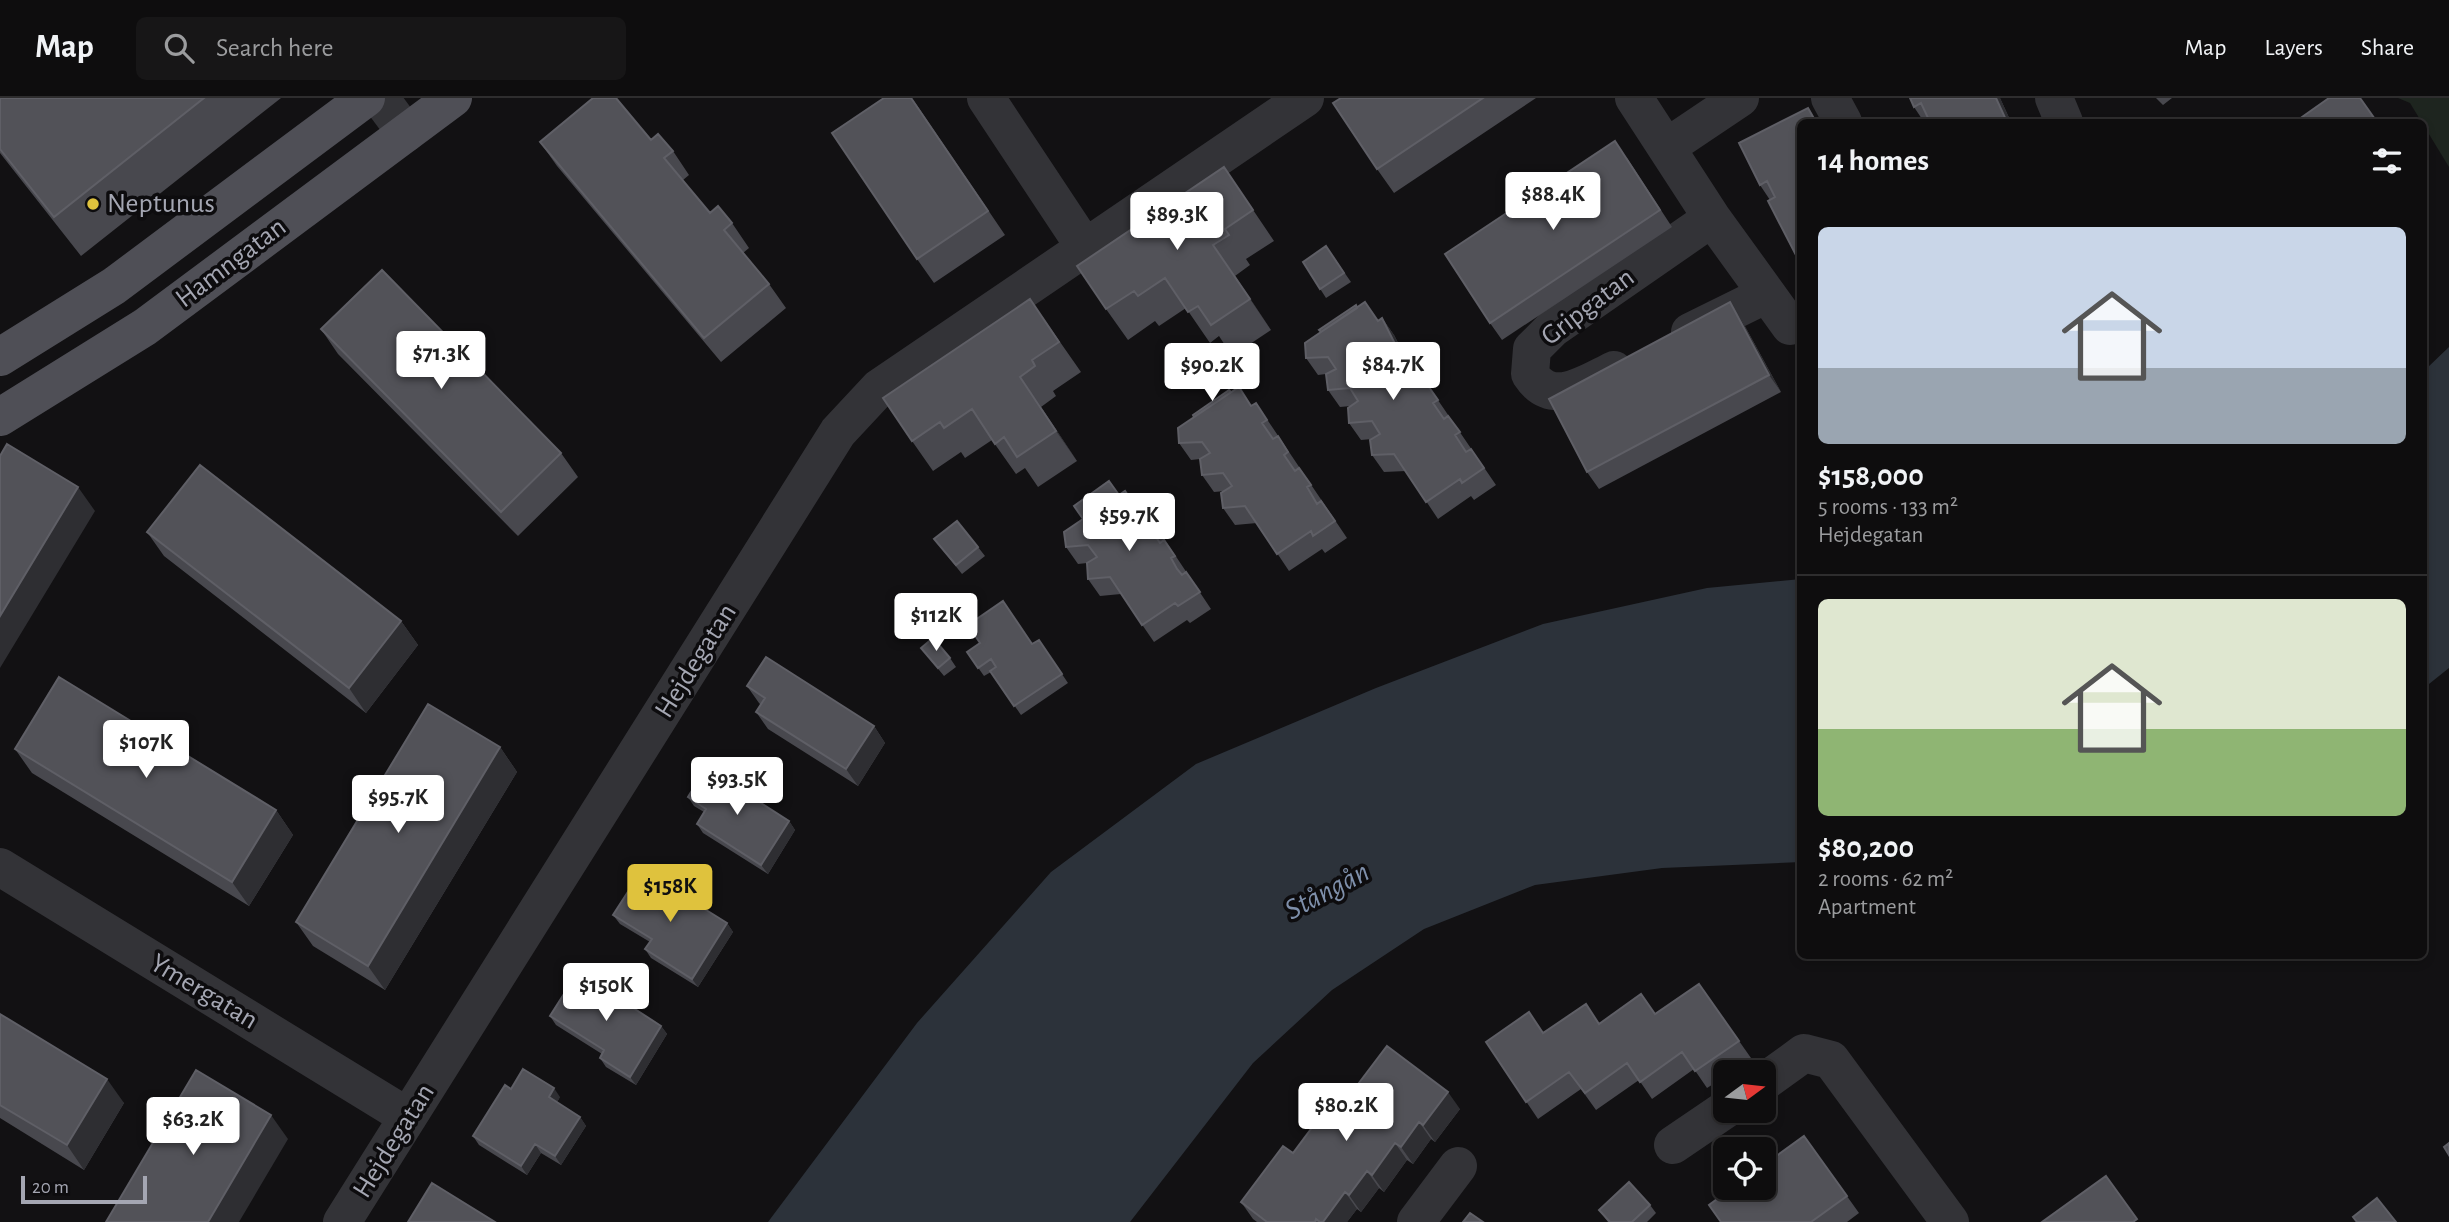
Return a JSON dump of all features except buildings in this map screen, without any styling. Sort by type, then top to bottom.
[{"type":"main road","name":"Hamngatan","points":[[0,357],[114,286],[366,98]]},
{"type":"main road","name":"Hamngatan","points":[[0,417],[145,327],[453,98]]},
{"type":"street","points":[[380,98],[406,133]]},
{"type":"street","points":[[986,98],[1084,246],[1305,98]]},
{"type":"street","points":[[1634,98],[1712,218],[1790,326],[1797,323]]},
{"type":"street","points":[[1667,147],[1740,98]]},
{"type":"street","points":[[1830,98],[1841,119]]},
{"type":"street","points":[[2054,98],[2063,119]]},
{"type":"street","name":"Gripgatan","points":[[1712,218],[1552,329],[1532,349],[1530,374],[1538,387],[1555,393],[1584,385],[1767,294]]},
{"type":"street","name":"Hejdegatan","points":[[342,1222],[838,432],[879,388],[1084,246]]},
{"type":"street","name":"Ymergatan","points":[[0,867],[408,1117]]},
{"type":"street","points":[[1776,1073],[1804,1053],[1831,1060],[1950,1222]]},
{"type":"street","points":[[1673,1146],[1713,1118]]},
{"type":"street","points":[[1416,1222],[1458,1166]]},
{"type":"shaded area","points":[[2398,98],[2449,98],[2449,167],[2427,131],[2427,119],[2420,119],[2410,103]]},
{"type":"water","points":[[2449,347],[2449,668],[2427,686],[2427,395],[2427,368]]},
{"type":"water","name":"Stångån","points":[[1797,579],[1797,862],[1662,868],[1535,885],[1424,929],[1332,990],[1253,1063],[1130,1222],[768,1222],[917,1023],[1051,872],[1196,764],[1376,688],[1543,624],[1707,588]]},
{"type":"place","name":"Neptunus","points":[[93,204]]}]
